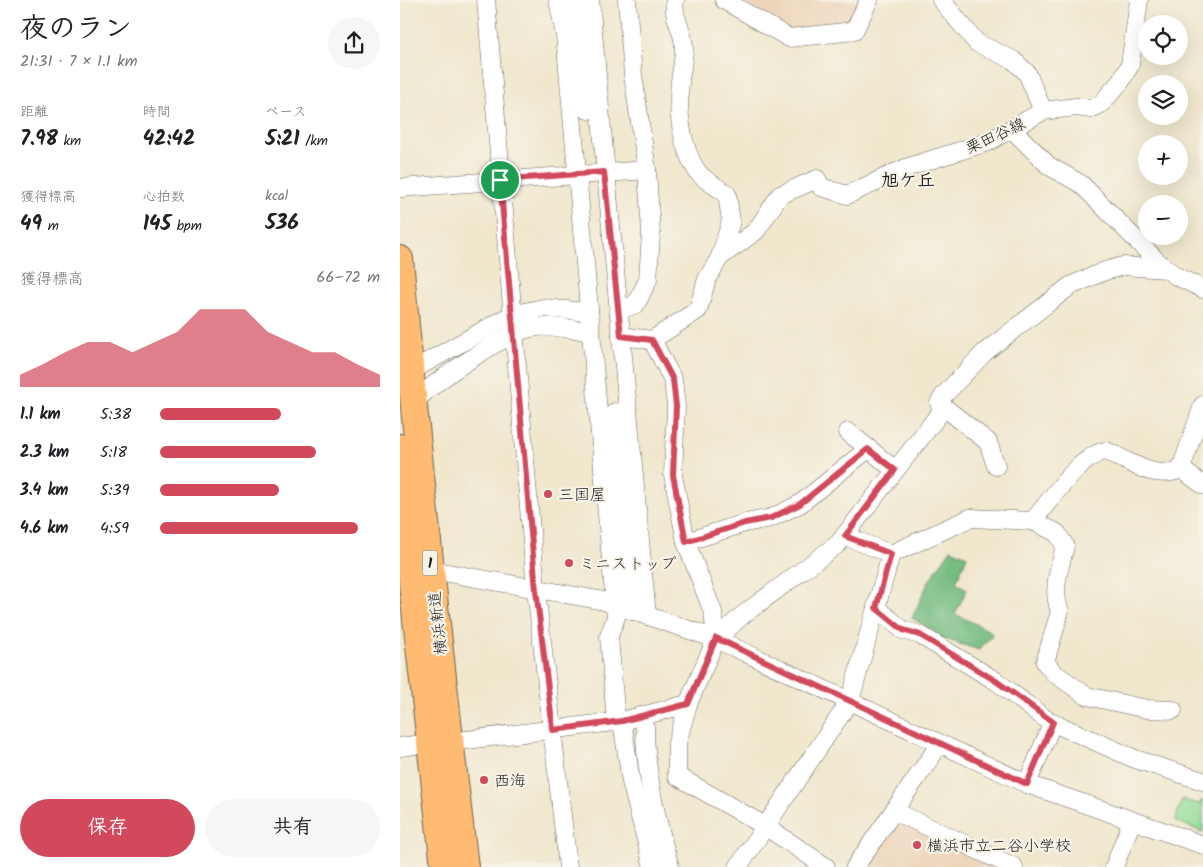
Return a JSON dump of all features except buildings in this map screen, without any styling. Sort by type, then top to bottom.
[{"type":"highway","name":"横浜新道","points":[[400,259],[410,372],[415,400],[414,567]]},
{"type":"highway","name":"横浜新道","points":[[400,447],[414,567],[440,742],[465,867]]},
{"type":"highway","name":"横浜新道","points":[[440,742],[444,867]]},
{"type":"street","points":[[486,0],[511,315],[536,590],[568,867]]},
{"type":"street","points":[[558,0],[565,36],[616,617],[609,636],[619,722],[631,782],[653,867]]},
{"type":"street","points":[[575,0],[621,336],[617,362]]},
{"type":"street","points":[[590,0],[599,172],[640,613]]},
{"type":"street","points":[[618,311],[636,304],[648,280],[651,234],[647,170],[633,75],[627,0]]},
{"type":"street","points":[[675,0],[673,11],[683,37],[684,49],[679,83],[679,118],[683,137],[697,172],[728,194],[731,221],[720,257]]},
{"type":"street","points":[[724,0],[789,38],[854,31],[869,0]]},
{"type":"street","points":[[941,0],[977,43],[1013,60],[1027,73],[1044,111]]},
{"type":"street","name":"栗田谷線","points":[[652,340],[698,310],[706,278],[720,257],[756,231],[780,195],[817,179],[821,187],[847,196],[908,167],[988,142],[1044,111],[1076,107],[1091,109],[1101,104],[1121,81],[1130,64],[1139,0]]},
{"type":"street","points":[[1012,129],[1050,166],[1082,184],[1166,268],[1183,280],[1203,289]]},
{"type":"street","points":[[400,188],[647,170]]},
{"type":"street","points":[[996,466],[988,442],[939,403],[944,395],[976,360],[1070,286],[1122,266],[1166,268]]},
{"type":"street","points":[[410,372],[511,315],[543,308],[589,312]]},
{"type":"street","points":[[415,400],[432,384],[513,334],[536,327],[590,331]]},
{"type":"street","points":[[621,336],[652,340],[673,380],[676,406],[673,475],[686,542],[713,612],[716,638]]},
{"type":"street","points":[[593,362],[617,362]]},
{"type":"street","points":[[1033,521],[1084,462],[1097,452],[1106,451],[1154,474],[1168,475],[1181,469],[1203,405]]},
{"type":"street","points":[[826,867],[765,826],[677,776],[677,743],[688,704],[716,638],[744,614],[838,544],[944,408]]},
{"type":"street","points":[[848,432],[895,470]]},
{"type":"street","points":[[686,542],[745,523],[771,518],[800,504],[868,449]]},
{"type":"street","points":[[1181,469],[1203,485]]},
{"type":"street","points":[[845,536],[891,554],[970,518],[1033,521],[1057,533],[1065,546],[1056,586],[1057,604],[1060,611],[1045,662],[1054,673],[1087,696],[1148,709],[1173,710]]},
{"type":"street","points":[[738,867],[850,701],[891,554]]},
{"type":"street","points":[[414,567],[615,605],[716,638],[1027,784],[1203,845]]},
{"type":"street","points":[[876,608],[903,630],[920,635],[996,681],[1053,722],[1135,759],[1203,781]]},
{"type":"street","points":[[400,747],[619,722],[688,704]]},
{"type":"street","points":[[1027,784],[1053,722]]},
{"type":"street","points":[[645,727],[645,750],[670,867]]},
{"type":"street","points":[[856,867],[940,744]]},
{"type":"street","points":[[894,811],[1014,867]]},
{"type":"street","points":[[1114,867],[1132,821]]},
{"type":"shaded area","points":[[739,0],[866,0],[848,28],[792,34]]},
{"type":"shaded area","name":"横浜市立二谷小学校","points":[[902,822],[999,867],[867,867],[897,823]]},
{"type":"green space","points":[[951,549],[967,556],[956,583],[967,589],[955,614],[990,631],[992,635],[979,650],[939,637],[932,630],[912,618],[929,581]]},
{"type":"green space","points":[[1182,799],[1198,804],[1203,800],[1203,832],[1175,821]]},
{"type":"place","name":"三国屋","points":[[548,494]]},
{"type":"place","name":"ミニストップ","points":[[569,563]]},
{"type":"place","name":"西海","points":[[484,780]]},
{"type":"place","name":"横浜市立二谷小学校","points":[[917,845]]},
{"type":"district","name":"旭ケ丘","points":[[908,180]]},
{"type":"route","points":[[604,172],[621,336],[652,340],[673,380],[676,406],[673,475],[686,542],[745,523],[771,518],[800,504],[868,449],[895,470],[845,536],[891,554],[876,608],[903,630],[920,635],[996,681],[1047,720],[1053,722],[1027,784],[716,638],[688,704],[622,721],[553,730],[536,590],[500,180],[604,172]]}]
